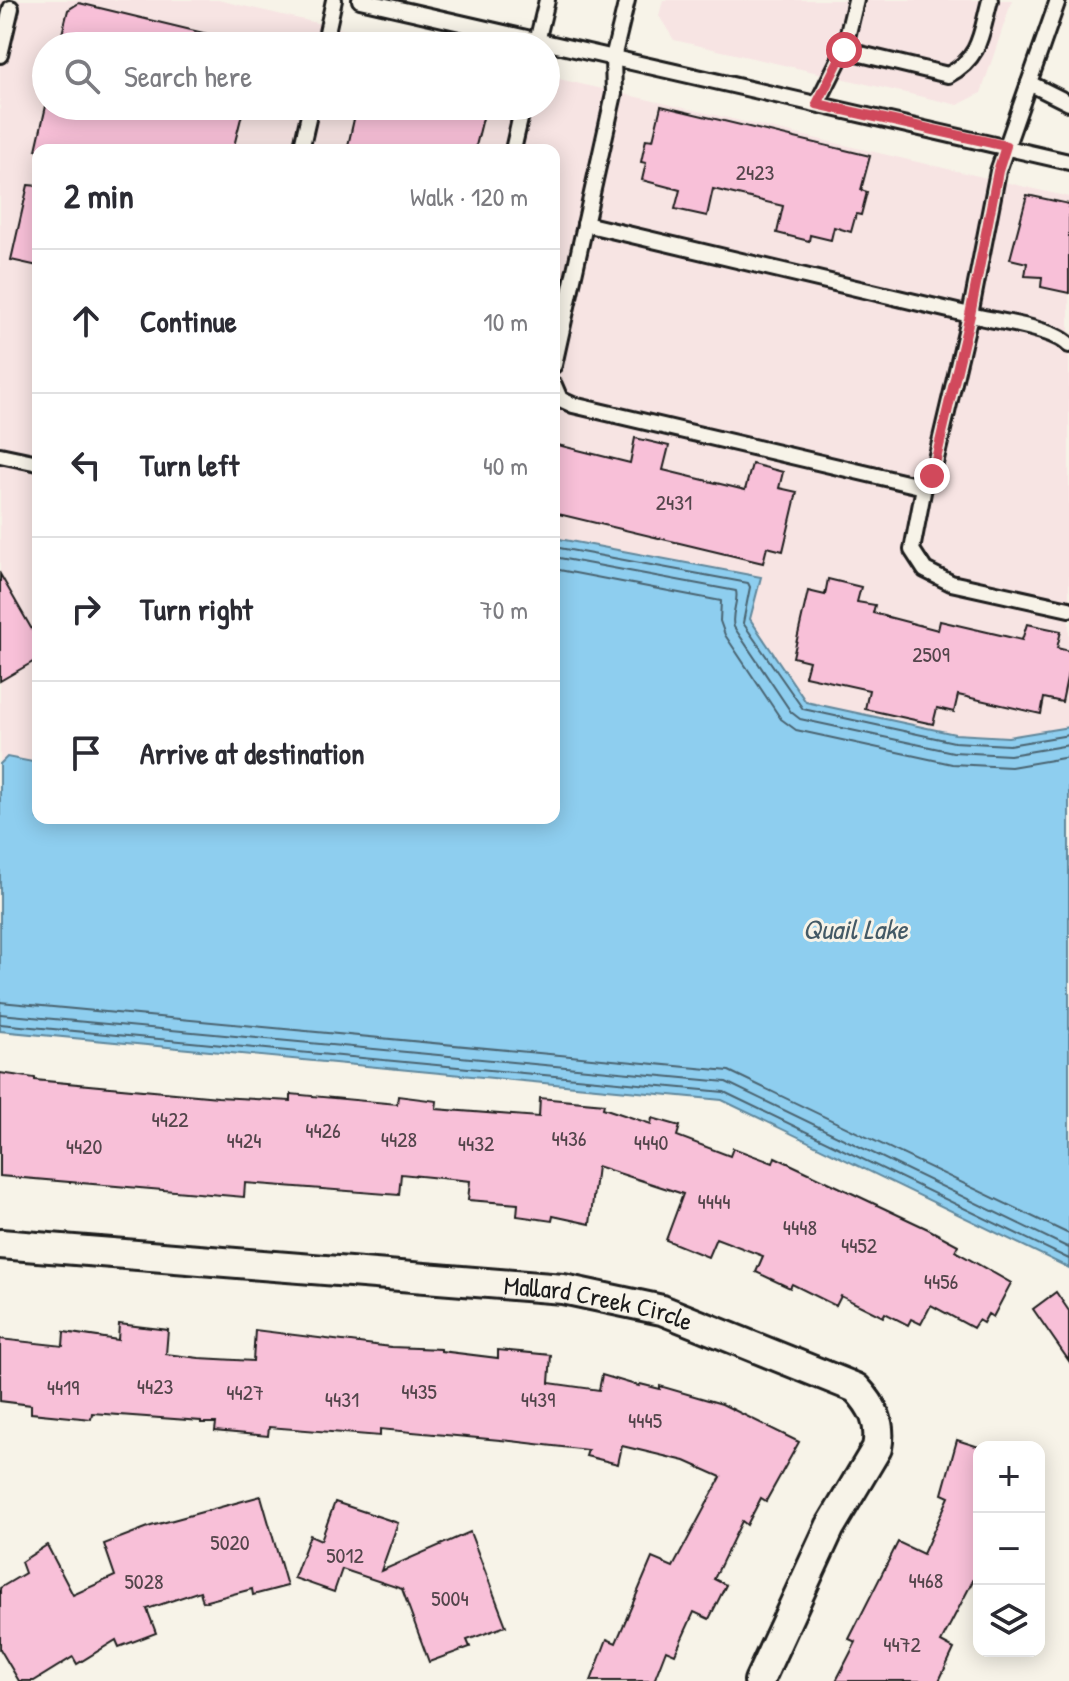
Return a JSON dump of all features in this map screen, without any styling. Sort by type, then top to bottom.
[{"type":"street","name":"Mallard Creek Circle","points":[[0,1244],[563,1289],[662,1310],[856,1388],[869,1401],[876,1417],[877,1448],[830,1527],[759,1681]]},
{"type":"lane","points":[[327,32],[334,0]]},
{"type":"lane","points":[[360,0],[492,32]]},
{"type":"lane","points":[[540,32],[547,0]]},
{"type":"lane","points":[[560,338],[614,94],[613,58],[627,0]]},
{"type":"lane","points":[[817,104],[844,50],[856,0]]},
{"type":"lane","points":[[844,50],[948,75],[963,68],[977,50],[990,0]]},
{"type":"lane","points":[[1058,0],[998,171],[970,315],[932,476],[924,487],[912,550],[925,570],[951,583],[1069,609]]},
{"type":"lane","points":[[0,55],[11,8]]},
{"type":"lane","points":[[560,48],[1069,162]]},
{"type":"lane","points":[[1029,83],[1069,103]]},
{"type":"lane","points":[[302,144],[308,120]]},
{"type":"lane","points":[[514,144],[520,120]]},
{"type":"lane","points":[[585,224],[970,315],[1050,335],[1069,345]]},
{"type":"lane","points":[[560,399],[573,405],[924,487]]},
{"type":"lane","points":[[0,455],[32,462]]},
{"type":"shaded area","points":[[0,0],[218,0],[356,32],[32,32],[32,120],[560,120],[560,79],[1069,197],[1069,727],[1008,737],[955,734],[806,702],[750,619],[760,577],[560,539],[560,144],[32,144],[32,762],[7,757],[0,764]]},
{"type":"shaded area","points":[[663,0],[1012,0],[981,93],[958,105],[674,40],[659,16]]},
{"type":"water","name":"Quail Lake","points":[[560,539],[761,577],[750,619],[806,702],[955,734],[1008,737],[1069,727],[1069,1268],[722,1100],[0,1031],[0,764],[7,757],[32,762],[32,824],[560,824]]},
{"type":"building","points":[[79,3],[199,32],[62,32],[68,10]]},
{"type":"building","points":[[661,106],[870,156],[861,190],[867,192],[861,215],[856,214],[851,232],[834,227],[831,240],[810,235],[809,241],[777,233],[783,206],[713,189],[707,216],[675,209],[680,190],[642,180],[646,163],[641,162],[646,139],[653,140]]},
{"type":"building","points":[[43,120],[240,120],[234,144],[37,144]]},
{"type":"building","points":[[354,120],[482,120],[476,144],[348,144]]},
{"type":"building","points":[[28,185],[32,185],[32,265],[11,260]]},
{"type":"building","points":[[1027,195],[1069,204],[1069,293],[1041,287],[1042,277],[1025,276],[1027,263],[1010,259]]},
{"type":"building","points":[[635,438],[669,446],[663,470],[745,490],[752,464],[783,472],[779,488],[797,492],[783,551],[767,547],[763,563],[560,514],[560,446],[630,463]]},
{"type":"building","points":[[0,574],[32,630],[32,662],[0,681]]},
{"type":"building","points":[[828,579],[861,587],[857,602],[875,605],[873,613],[938,630],[940,621],[1022,640],[1027,624],[1061,631],[1057,648],[1069,651],[1062,702],[1044,698],[1041,714],[958,695],[954,712],[937,708],[933,724],[865,709],[869,690],[805,676],[809,661],[793,657],[808,591],[825,595]]},
{"type":"building","points":[[0,1073],[35,1080],[218,1097],[291,1101],[291,1094],[397,1104],[398,1096],[437,1101],[436,1109],[539,1117],[540,1098],[604,1104],[603,1108],[651,1124],[652,1118],[680,1126],[677,1136],[730,1156],[733,1148],[773,1163],[775,1157],[958,1245],[955,1251],[1011,1283],[993,1317],[988,1314],[983,1323],[978,1320],[973,1328],[931,1305],[921,1324],[911,1319],[908,1325],[885,1313],[883,1317],[841,1296],[836,1306],[792,1284],[790,1288],[756,1272],[763,1256],[716,1238],[708,1257],[666,1240],[683,1194],[597,1166],[590,1224],[553,1216],[552,1221],[517,1216],[518,1204],[468,1200],[470,1181],[401,1174],[399,1195],[245,1183],[244,1197],[0,1176]]},
{"type":"building","points":[[1056,1292],[1069,1311],[1069,1361],[1033,1309]]},
{"type":"building","points":[[119,1324],[168,1330],[166,1354],[199,1358],[253,1361],[255,1330],[391,1347],[441,1349],[498,1358],[498,1350],[551,1355],[549,1383],[599,1390],[602,1375],[639,1386],[660,1389],[660,1386],[722,1404],[799,1442],[766,1501],[761,1498],[747,1525],[742,1521],[714,1579],[726,1585],[709,1619],[694,1612],[675,1654],[666,1650],[654,1681],[591,1681],[607,1639],[616,1643],[652,1558],[673,1567],[721,1477],[685,1461],[622,1446],[618,1464],[586,1456],[588,1450],[511,1441],[380,1429],[380,1436],[269,1427],[268,1436],[215,1431],[216,1423],[201,1421],[92,1413],[91,1419],[31,1413],[31,1405],[0,1401],[0,1339],[63,1346],[64,1332],[118,1340]]},
{"type":"building","points":[[957,1440],[973,1445],[973,1581],[941,1642],[954,1649],[939,1681],[836,1681],[856,1642],[849,1639],[898,1542],[923,1554],[949,1497],[942,1494]]},
{"type":"building","points":[[261,1496],[287,1586],[253,1595],[252,1589],[203,1602],[200,1591],[147,1609],[156,1633],[119,1647],[116,1640],[77,1664],[73,1657],[34,1681],[19,1681],[0,1649],[0,1588],[25,1573],[21,1562],[47,1545],[73,1595],[115,1576],[104,1544],[151,1526]]},
{"type":"building","points":[[335,1502],[398,1523],[381,1571],[470,1532],[506,1626],[467,1640],[470,1647],[429,1662],[402,1589],[342,1569],[334,1592],[294,1578],[310,1535],[321,1540]]},
{"type":"route","points":[[844,50],[817,104],[1006,146],[932,476]]}]
